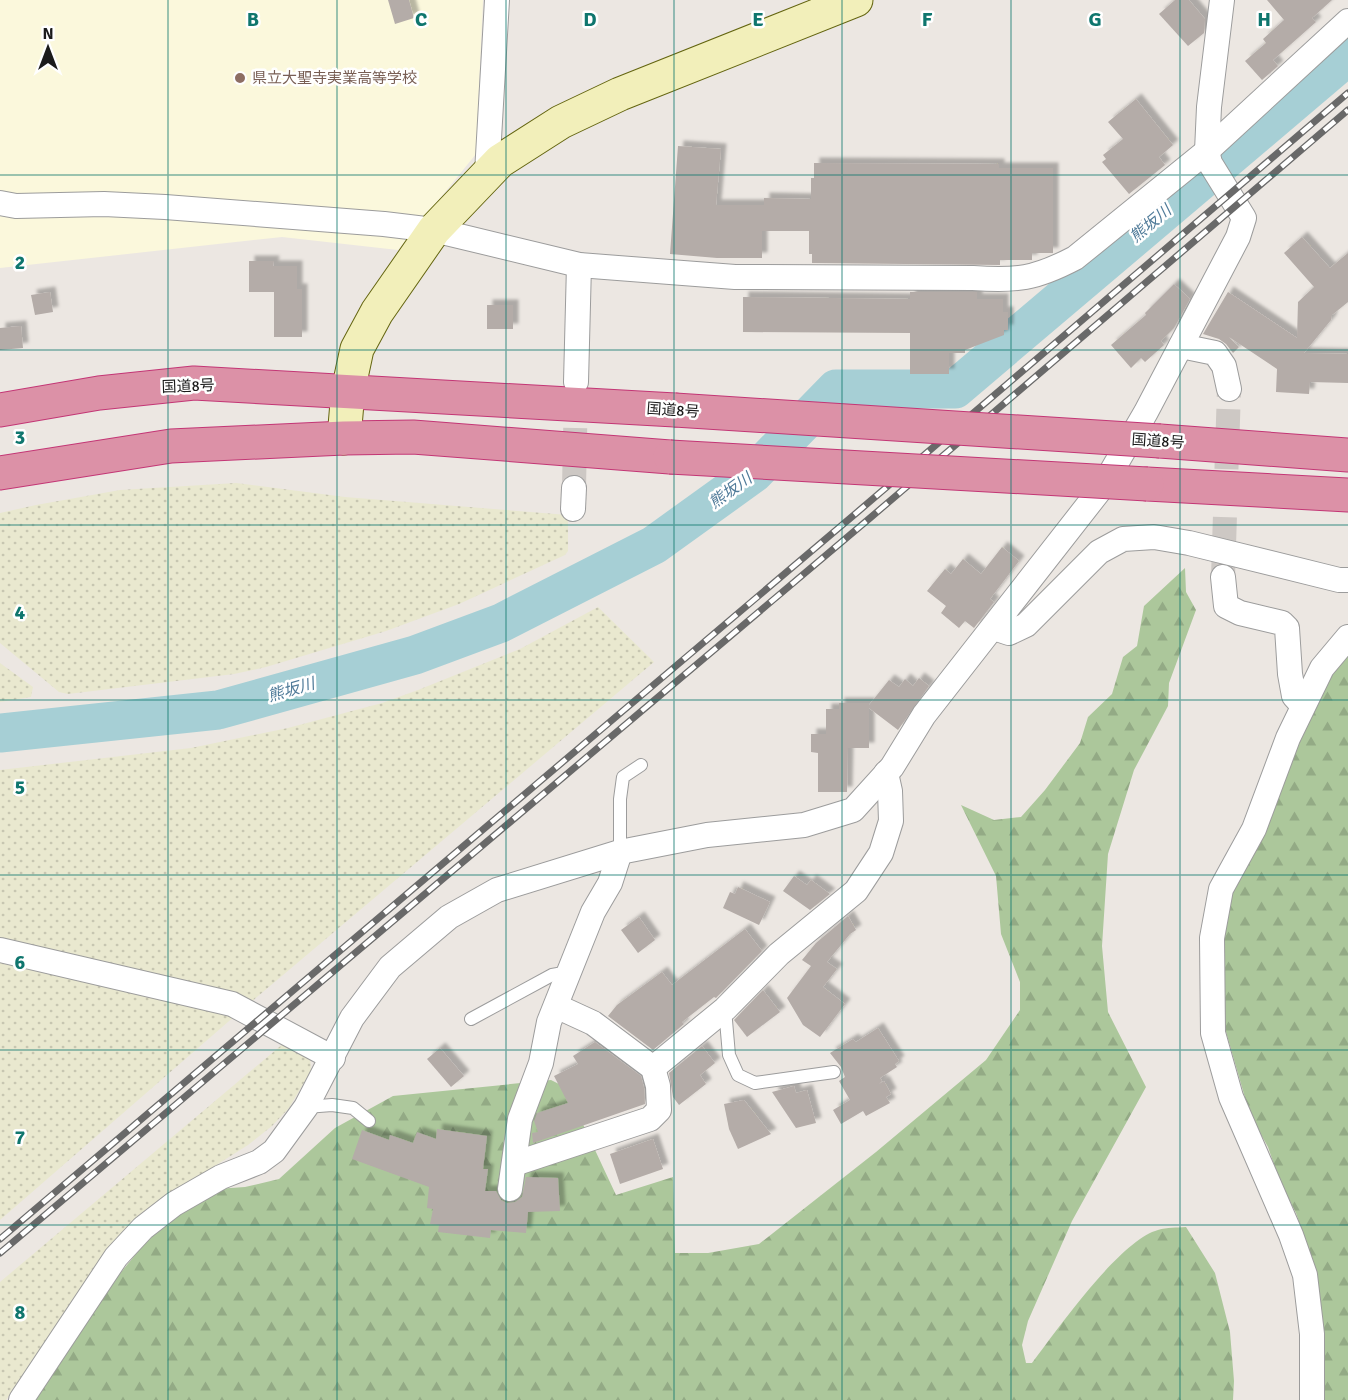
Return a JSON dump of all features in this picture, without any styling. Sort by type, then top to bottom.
[{"type":"highway","name":"国道8号","points":[[0,410],[99,393],[194,383],[675,410],[1348,455]]},
{"type":"highway","points":[[0,473],[171,446],[413,437],[670,457],[1348,495]]},
{"type":"street","points":[[488,173],[496,0]]},
{"type":"street","points":[[344,438],[348,391],[357,349],[376,312],[434,231],[500,161],[561,122],[620,94],[856,0]]},
{"type":"street","points":[[21,1400],[116,1257],[143,1228],[174,1204],[220,1177],[259,1162],[274,1151],[306,1107],[352,1018],[390,967],[450,917],[497,890],[620,852],[707,835],[804,825],[853,810],[892,767],[924,715],[1103,486],[1146,412],[1238,237],[1244,218],[1212,164],[1209,106],[1222,0]]},
{"type":"street","points":[[0,203],[16,206],[104,204],[165,207],[384,224],[434,231],[579,265],[735,277],[1007,280],[1032,277],[1053,270],[1075,258],[1212,164],[1348,21]]},
{"type":"street","points":[[576,382],[579,265]]},
{"type":"street","points":[[1181,346],[1215,353],[1224,366],[1229,389]]},
{"type":"street","points":[[994,628],[1009,633],[1026,625],[1099,552],[1123,539],[1154,537],[1189,543],[1339,580],[1348,580]]},
{"type":"street","points":[[1223,577],[1226,606],[1240,613],[1282,623],[1287,628],[1294,696],[1303,706]]},
{"type":"street","points":[[1312,1400],[1312,1334],[1305,1275],[1231,1097],[1213,1033],[1212,938],[1221,889],[1254,829],[1288,738],[1322,668],[1348,637]]},
{"type":"street","points":[[653,1068],[725,1009],[779,954],[856,891],[881,853],[891,821],[890,791],[886,773]]},
{"type":"street","points":[[510,1189],[520,1119],[541,1063],[549,1022],[593,912],[610,883],[620,852]]},
{"type":"street","points":[[0,950],[232,1004],[333,1058]]},
{"type":"street","points":[[514,1164],[651,1119],[659,1110],[658,1086],[653,1068],[593,1023],[556,1006]]},
{"type":"lane","points":[[620,852],[620,799],[623,777],[641,765]]},
{"type":"lane","points":[[471,1019],[552,975],[569,972]]},
{"type":"lane","points":[[725,1009],[729,1054],[738,1075],[755,1083],[834,1072]]},
{"type":"lane","points":[[306,1107],[332,1105],[353,1108],[369,1121]]},
{"type":"shaded area","name":"県立大聖寺実業高等学校","points":[[0,0],[483,0],[476,154],[398,250],[282,237],[0,268]]},
{"type":"green space","points":[[236,483],[345,497],[568,515],[568,551],[565,555],[459,604],[386,631],[266,667],[234,674],[68,694],[59,692],[0,643],[0,513],[120,490]]},
{"type":"green space","points":[[1185,568],[1186,592],[1196,610],[1169,683],[1168,706],[1134,770],[1108,854],[1102,946],[1108,1012],[1146,1087],[1072,1221],[1028,1321],[1022,1345],[1026,1363],[1032,1363],[1090,1288],[1126,1250],[1143,1237],[1158,1230],[1186,1227],[1215,1273],[1230,1332],[1234,1381],[1233,1400],[31,1400],[104,1293],[145,1243],[182,1211],[216,1189],[245,1187],[279,1179],[335,1128],[393,1096],[551,1080],[561,1085],[574,1105],[616,1195],[673,1177],[675,1253],[708,1253],[759,1244],[876,1152],[986,1060],[1020,1010],[1020,982],[1001,934],[996,876],[961,805],[994,820],[1021,817],[1045,790],[1080,743],[1088,717],[1112,694],[1123,657],[1137,646],[1144,606]]},
{"type":"green space","points":[[598,607],[654,662],[250,1003],[0,943],[0,770],[191,748],[288,728],[382,703],[520,649]]},
{"type":"green space","points":[[1348,653],[1348,1400],[1321,1400],[1311,1257],[1296,1213],[1280,1182],[1268,1147],[1250,1115],[1226,1032],[1220,981],[1226,898],[1324,682]]},
{"type":"green space","points":[[0,663],[33,687],[31,697],[0,702]]},
{"type":"green space","points":[[0,959],[236,1015],[0,1220]]},
{"type":"green space","points":[[284,1043],[310,1055],[311,1071],[289,1108],[272,1126],[248,1145],[175,1191],[110,1247],[6,1400],[0,1400],[0,1282]]},
{"type":"building","points":[[388,0],[409,0],[414,18],[395,24]]},
{"type":"building","points":[[1175,0],[1189,0],[1205,19],[1204,33],[1188,46],[1159,14]]},
{"type":"building","points":[[1267,0],[1332,0],[1312,18],[1316,22],[1273,60],[1278,66],[1262,80],[1245,61],[1266,43],[1263,39],[1284,20]]},
{"type":"building","points":[[1136,99],[1173,145],[1159,157],[1165,165],[1129,194],[1102,162],[1106,159],[1103,155],[1123,139],[1108,122]]},
{"type":"building","points":[[678,146],[721,149],[716,205],[764,205],[764,198],[811,199],[814,163],[999,164],[999,168],[1053,168],[1053,253],[1032,253],[1032,260],[1000,260],[1000,265],[812,263],[812,254],[809,254],[809,231],[762,231],[762,258],[717,258],[670,254]]},
{"type":"building","points":[[1302,237],[1330,268],[1348,253],[1348,302],[1332,315],[1331,320],[1304,353],[1348,354],[1348,383],[1310,382],[1309,394],[1276,392],[1277,369],[1229,337],[1239,347],[1233,353],[1219,339],[1203,334],[1228,292],[1297,338],[1298,302],[1314,287],[1284,253]]},
{"type":"building","points":[[249,261],[274,261],[273,266],[297,266],[297,289],[302,289],[302,337],[274,337],[274,292],[249,292]]},
{"type":"building","points":[[1174,284],[1190,299],[1174,328],[1161,341],[1164,345],[1145,362],[1141,358],[1131,368],[1111,345],[1146,315],[1145,313]]},
{"type":"building","points":[[50,292],[53,312],[35,315],[31,295]]},
{"type":"building","points":[[910,292],[977,292],[977,299],[1003,299],[1003,312],[1008,312],[1008,330],[1004,330],[1004,335],[965,350],[965,353],[949,353],[949,374],[910,374],[910,333],[743,332],[743,297],[910,299]]},
{"type":"building","points":[[487,305],[513,305],[513,329],[487,329]]},
{"type":"building","points":[[21,326],[23,348],[0,350],[0,328]]},
{"type":"building","points":[[1002,547],[1019,561],[990,599],[994,602],[974,628],[965,621],[959,628],[941,613],[946,606],[927,591],[945,569],[951,574],[963,559],[981,574]]},
{"type":"building","points":[[919,678],[929,686],[898,730],[869,708],[869,748],[848,748],[847,792],[818,792],[818,753],[811,752],[811,734],[826,734],[826,709],[839,709],[839,703],[869,703],[869,705],[889,680],[899,687],[905,679],[913,686]]},
{"type":"building","points":[[794,876],[807,885],[811,880],[830,894],[810,910],[783,891]]},
{"type":"building","points":[[738,887],[770,902],[759,925],[723,908],[730,892],[735,894]]},
{"type":"building","points":[[848,916],[856,930],[827,962],[837,969],[823,987],[845,1004],[820,1037],[803,1025],[787,998],[811,966],[802,960],[816,943]]},
{"type":"building","points":[[639,917],[655,940],[638,953],[621,930]]},
{"type":"building","points":[[745,929],[762,951],[716,998],[714,997],[682,1022],[684,1024],[653,1050],[608,1016],[617,1005],[662,972],[672,985]]},
{"type":"building","points":[[763,990],[780,1012],[747,1037],[734,1020]]},
{"type":"building","points":[[878,1028],[899,1061],[895,1064],[897,1067],[880,1078],[882,1081],[879,1084],[884,1081],[891,1094],[886,1097],[890,1103],[866,1116],[863,1111],[841,1124],[833,1110],[850,1100],[839,1081],[845,1077],[841,1067],[830,1053],[853,1039],[856,1042]]},
{"type":"building","points":[[595,1042],[641,1076],[645,1104],[533,1143],[532,1133],[538,1132],[534,1121],[537,1113],[568,1103],[554,1076],[578,1064],[573,1056]]},
{"type":"building","points":[[702,1046],[715,1063],[700,1075],[706,1084],[679,1105],[673,1097],[669,1073]]},
{"type":"building","points":[[440,1048],[464,1076],[451,1087],[427,1059]]},
{"type":"building","points":[[794,1086],[796,1093],[807,1090],[816,1123],[796,1128],[772,1092]]},
{"type":"building","points":[[744,1100],[771,1134],[738,1149],[729,1129],[724,1104]]},
{"type":"building","points":[[437,1129],[487,1136],[483,1169],[488,1169],[485,1191],[496,1191],[501,1200],[507,1203],[515,1202],[522,1197],[526,1177],[558,1178],[560,1211],[528,1212],[526,1233],[491,1230],[490,1238],[438,1232],[439,1225],[430,1224],[433,1209],[427,1208],[429,1187],[352,1159],[362,1130],[389,1140],[390,1135],[413,1143],[417,1132],[436,1139]]},
{"type":"building","points":[[653,1139],[663,1169],[620,1184],[610,1154]]},
{"type":"waterway","name":"熊坂川","points":[[0,733],[218,710],[415,655],[501,623],[654,545],[754,473],[836,389],[955,389],[1348,56]]},
{"type":"tunnel","points":[[1223,577],[1229,389]]},
{"type":"tunnel","points":[[574,488],[576,390]]},
{"type":"railway","points":[[0,1239],[1348,93]]},
{"type":"railway","points":[[0,1253],[870,518],[1348,110]]},
{"type":"place","name":"県立大聖寺実業高等学校","points":[[240,78]]}]
